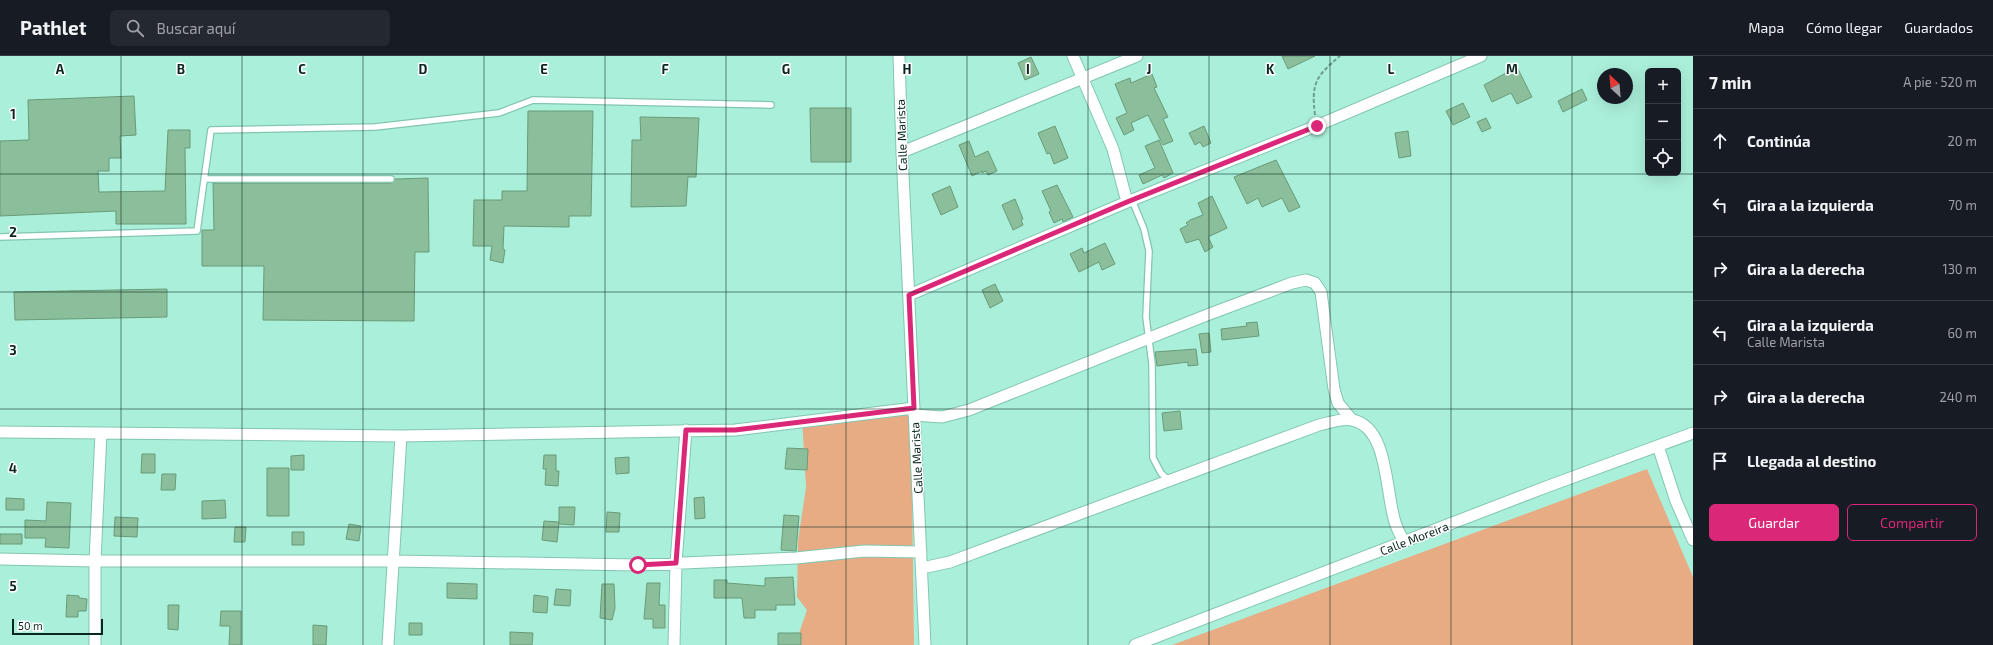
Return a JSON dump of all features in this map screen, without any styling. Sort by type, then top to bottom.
[{"type":"street","name":"Calle Marista","points":[[899,56],[902,152],[925,645]]},
{"type":"street","points":[[1073,56],[1113,149],[1130,201]]},
{"type":"street","points":[[902,152],[1137,56]]},
{"type":"street","points":[[909,295],[1130,201],[1317,126],[1481,56]]},
{"type":"street","points":[[0,432],[401,436],[735,430],[914,412],[942,417],[969,410],[1292,283],[1306,280],[1315,283],[1321,292],[1334,389],[1338,403],[1352,420],[1373,432],[1378,445],[1395,525],[1404,542]]},
{"type":"street","points":[[922,568],[950,562],[1319,425],[1335,421],[1352,420]]},
{"type":"street","points":[[674,645],[676,563],[686,430]]},
{"type":"street","points":[[95,645],[95,561],[101,433]]},
{"type":"street","name":"Calle Moreira","points":[[1135,645],[1693,433]]},
{"type":"street","points":[[388,645],[401,436]]},
{"type":"street","points":[[1658,446],[1676,501],[1693,540]]},
{"type":"street","points":[[0,559],[95,561],[394,561],[638,565],[796,558],[864,551],[921,552]]},
{"type":"lane","points":[[0,237],[197,231],[211,130],[375,127],[499,113],[533,100],[772,105]]},
{"type":"lane","points":[[204,179],[391,179]]},
{"type":"lane","points":[[1130,201],[1144,229],[1149,251],[1146,317],[1152,364],[1153,458],[1161,474],[1170,481]]},
{"type":"path","points":[[1317,126],[1313,95],[1318,79],[1326,68],[1340,56]]},
{"type":"shaded area","points":[[911,410],[914,645],[795,645],[807,610],[797,597],[798,541],[806,487],[802,418]]},
{"type":"shaded area","points":[[1647,469],[1693,577],[1693,645],[1172,645]]},
{"type":"building","points":[[1282,56],[1315,56],[1288,69]]},
{"type":"building","points":[[1031,57],[1039,74],[1025,80],[1018,63]]},
{"type":"building","points":[[1517,67],[1532,97],[1517,104],[1511,93],[1492,102],[1484,85]]},
{"type":"building","points":[[1152,74],[1157,87],[1154,88],[1168,117],[1163,119],[1173,141],[1163,145],[1148,115],[1131,123],[1134,130],[1124,135],[1116,118],[1127,113],[1115,84],[1130,78],[1131,83]]},
{"type":"building","points":[[1582,89],[1587,100],[1563,112],[1558,101]]},
{"type":"building","points":[[134,96],[136,135],[120,136],[121,158],[109,158],[109,171],[98,171],[99,192],[165,191],[168,130],[190,130],[190,148],[185,148],[186,224],[116,224],[116,211],[0,216],[0,141],[29,140],[28,100]]},
{"type":"building","points":[[1463,103],[1470,117],[1453,125],[1446,111]]},
{"type":"building","points":[[810,108],[851,108],[851,162],[811,162]]},
{"type":"building","points":[[528,111],[593,111],[591,216],[569,216],[569,227],[504,226],[503,249],[505,250],[503,263],[490,260],[492,246],[473,246],[474,200],[502,200],[502,191],[527,191]]},
{"type":"building","points":[[640,117],[699,118],[696,177],[688,177],[686,206],[631,207],[632,140],[641,140]]},
{"type":"building","points":[[1486,118],[1491,128],[1482,132],[1477,122]]},
{"type":"building","points":[[1055,126],[1068,158],[1054,164],[1050,153],[1047,154],[1038,133]]},
{"type":"building","points":[[1204,126],[1211,143],[1203,147],[1200,142],[1195,145],[1189,133]]},
{"type":"building","points":[[1408,131],[1411,156],[1399,158],[1395,133]]},
{"type":"building","points":[[1159,140],[1173,173],[1164,178],[1162,175],[1143,184],[1139,175],[1155,168],[1145,146]]},
{"type":"building","points":[[969,141],[975,157],[988,151],[997,171],[988,175],[986,171],[982,173],[982,171],[972,176],[959,145]]},
{"type":"building","points":[[1276,160],[1300,207],[1289,212],[1282,198],[1262,207],[1258,198],[1247,204],[1234,177]]},
{"type":"building","points":[[428,178],[429,252],[415,252],[414,321],[263,320],[264,266],[202,266],[202,230],[214,230],[213,183],[391,183],[395,179]]},
{"type":"building","points":[[1057,185],[1073,217],[1063,222],[1062,219],[1054,223],[1049,212],[1051,211],[1042,191]]},
{"type":"building","points":[[950,186],[958,207],[941,215],[932,194]]},
{"type":"building","points":[[1212,196],[1227,228],[1208,237],[1213,247],[1205,252],[1199,239],[1186,243],[1180,229],[1188,225],[1186,223],[1190,220],[1203,215],[1198,203]]},
{"type":"building","points":[[1015,199],[1023,219],[1021,220],[1023,225],[1013,230],[1002,205]]},
{"type":"building","points":[[1105,243],[1115,264],[1102,270],[1099,262],[1079,272],[1070,254],[1082,248],[1084,253]]},
{"type":"building","points":[[995,284],[1003,301],[990,308],[982,290]]},
{"type":"building","points":[[167,289],[167,317],[15,320],[14,292]]},
{"type":"building","points":[[1257,322],[1259,336],[1222,340],[1221,329],[1247,326],[1246,323]]},
{"type":"building","points":[[1209,333],[1211,352],[1202,353],[1199,334]]},
{"type":"building","points":[[1196,349],[1198,365],[1188,366],[1188,362],[1157,366],[1155,352]]},
{"type":"building","points":[[1180,411],[1182,429],[1164,431],[1162,413]]},
{"type":"building","points":[[787,448],[808,449],[807,470],[785,469]]},
{"type":"building","points":[[142,454],[155,454],[155,473],[141,473]]},
{"type":"building","points":[[304,455],[304,470],[291,470],[291,456]]},
{"type":"building","points":[[544,455],[556,455],[556,471],[559,471],[558,486],[545,485],[546,469],[543,469]]},
{"type":"building","points":[[629,457],[629,473],[616,474],[615,458]]},
{"type":"building","points":[[267,468],[289,468],[289,516],[267,516]]},
{"type":"building","points":[[162,474],[176,474],[175,490],[161,490]]},
{"type":"building","points":[[704,497],[705,518],[695,519],[694,498]]},
{"type":"building","points":[[6,498],[24,499],[24,510],[6,510]]},
{"type":"building","points":[[225,500],[226,518],[202,519],[202,501]]},
{"type":"building","points":[[47,502],[71,503],[69,548],[45,547],[46,538],[25,538],[25,520],[46,521]]},
{"type":"building","points":[[559,507],[575,507],[574,525],[559,524]]},
{"type":"building","points":[[607,512],[620,513],[619,532],[606,532]]},
{"type":"building","points":[[784,515],[799,516],[796,551],[781,550]]},
{"type":"building","points":[[115,517],[138,518],[137,537],[114,536]]},
{"type":"building","points":[[544,521],[559,522],[557,542],[542,540]]},
{"type":"building","points":[[349,524],[361,526],[359,541],[346,539]]},
{"type":"building","points":[[235,527],[246,527],[245,542],[234,542]]},
{"type":"building","points":[[292,532],[304,532],[304,545],[292,545]]},
{"type":"building","points":[[0,534],[22,534],[22,544],[0,544]]},
{"type":"building","points":[[793,577],[795,605],[776,605],[776,610],[755,610],[755,618],[744,618],[742,598],[714,598],[714,580],[727,580],[727,583],[765,586],[765,578]]},
{"type":"building","points":[[447,583],[477,584],[477,599],[447,598]]},
{"type":"building","points":[[647,583],[660,583],[659,605],[665,605],[665,628],[653,628],[653,619],[644,619]]},
{"type":"building","points":[[602,584],[614,584],[615,608],[612,620],[600,618]]},
{"type":"building","points":[[556,589],[571,590],[570,606],[554,605]]},
{"type":"building","points":[[67,595],[79,596],[79,598],[87,599],[86,611],[78,611],[78,617],[66,617]]},
{"type":"building","points":[[534,595],[548,597],[547,613],[533,612]]},
{"type":"building","points":[[168,605],[179,605],[178,630],[168,629]]},
{"type":"building","points":[[221,611],[241,611],[241,645],[229,645],[230,626],[220,626]]},
{"type":"building","points":[[409,623],[422,623],[422,635],[409,635]]},
{"type":"building","points":[[313,625],[327,626],[326,645],[313,645]]},
{"type":"building","points":[[510,632],[533,633],[532,645],[510,645]]},
{"type":"building","points":[[778,633],[801,633],[801,645],[778,645]]},
{"type":"route","points":[[638,565],[676,563],[686,430],[735,430],[914,408],[909,295],[1127,202],[1317,126]]}]
